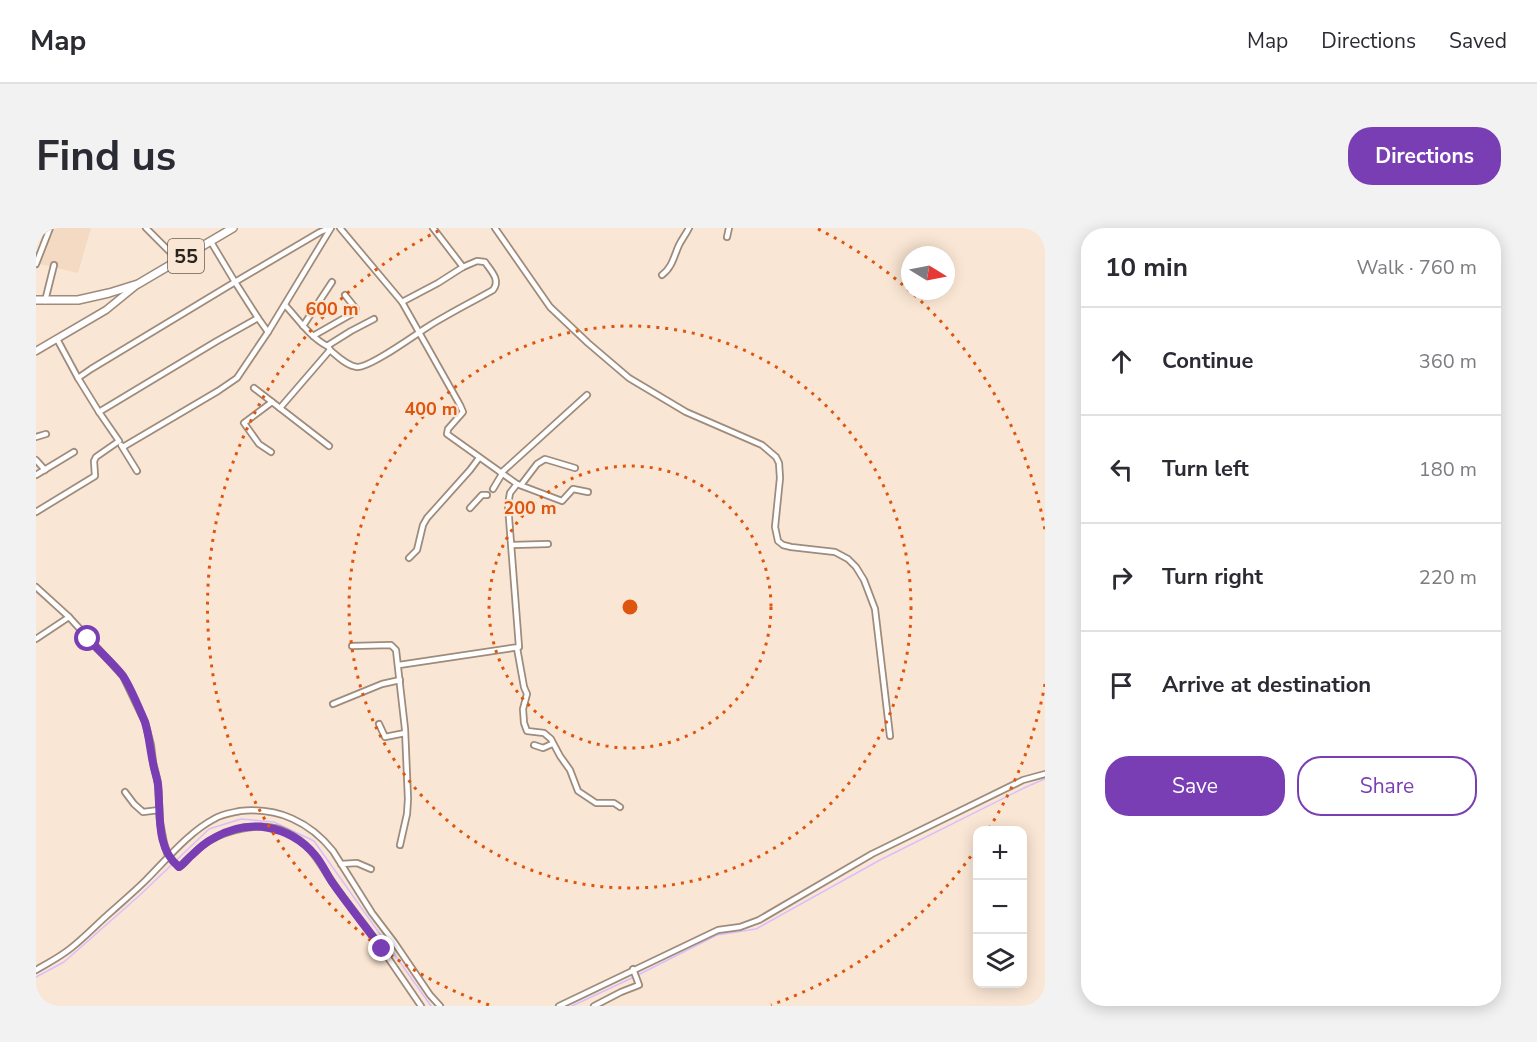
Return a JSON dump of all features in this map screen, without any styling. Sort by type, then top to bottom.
[{"type":"highway","name":"55","points":[[36,300],[78,300],[109,294],[138,284],[212,242],[223,231],[233,228]]},
{"type":"main road","points":[[36,351],[106,310],[138,284]]},
{"type":"street","points":[[36,264],[50,228]]},
{"type":"street","points":[[146,228],[178,260]]},
{"type":"street","points":[[78,378],[235,282],[330,228]]},
{"type":"street","points":[[123,447],[237,378],[285,305],[330,228]]},
{"type":"street","points":[[340,228],[402,302],[463,410],[448,429],[447,435],[519,484],[562,501],[573,489],[588,492]]},
{"type":"street","points":[[433,228],[463,267]]},
{"type":"street","points":[[495,228],[550,307],[629,378],[686,412],[762,445],[776,457],[779,463],[780,478],[775,527],[778,541],[791,547],[835,552],[848,559],[864,580],[875,609],[890,736]]},
{"type":"street","points":[[662,275],[671,265],[689,228]]},
{"type":"street","points":[[727,237],[729,228]]},
{"type":"street","points":[[212,242],[268,332]]},
{"type":"street","points":[[285,305],[313,336],[349,364],[361,367],[380,358],[496,288],[495,278],[485,262],[477,261],[402,302]]},
{"type":"street","points":[[45,301],[54,265]]},
{"type":"street","points":[[303,326],[332,282]]},
{"type":"street","points":[[313,336],[355,312],[356,309],[345,295]]},
{"type":"street","points":[[99,412],[258,318]]},
{"type":"street","points":[[280,408],[329,348],[351,331],[374,319]]},
{"type":"street","points":[[57,339],[78,378],[137,471]]},
{"type":"street","points":[[254,388],[330,446]]},
{"type":"street","points":[[493,489],[502,473],[587,395]]},
{"type":"street","points":[[271,452],[259,444],[244,423],[272,402]]},
{"type":"street","points":[[36,437],[46,434]]},
{"type":"street","points":[[36,512],[95,476],[96,457],[118,441]]},
{"type":"street","points":[[36,475],[74,452]]},
{"type":"street","points":[[409,558],[417,550],[427,518],[479,458]]},
{"type":"street","points":[[575,468],[545,459],[537,464],[510,494],[508,505],[520,645],[518,648],[527,694],[523,709],[524,723],[527,731],[544,733],[551,739],[570,770],[578,791],[596,803],[614,803],[620,807]]},
{"type":"street","points":[[36,460],[45,470]]},
{"type":"street","points":[[470,508],[482,495],[486,495]]},
{"type":"street","points":[[512,545],[548,544]]},
{"type":"street","points":[[36,587],[69,617],[123,676],[145,722],[151,745],[158,783],[162,832],[169,858],[177,866],[182,866],[190,856],[214,838],[228,832],[255,826],[287,832],[316,856],[332,882],[421,1006]]},
{"type":"street","points":[[36,639],[69,617]]},
{"type":"street","points":[[352,646],[391,645],[396,650],[405,733],[408,799],[400,845]]},
{"type":"street","points":[[399,665],[518,648]]},
{"type":"street","points":[[333,704],[382,684],[400,680]]},
{"type":"street","points":[[379,724],[385,737],[405,733]]},
{"type":"street","points":[[534,745],[543,748],[552,744]]},
{"type":"street","points":[[559,1006],[718,930],[740,927],[759,920],[872,854],[1023,780],[1045,774]]},
{"type":"street","points":[[126,792],[143,812],[159,810]]},
{"type":"street","points":[[36,970],[72,947],[203,825],[230,813],[251,810],[293,818],[306,825],[326,842],[372,913],[440,1006]]},
{"type":"street","points":[[341,864],[357,863],[371,869]]},
{"type":"street","points":[[594,1006],[639,985],[634,971]]},
{"type":"shaded area","points":[[51,228],[91,228],[78,273],[40,264]]},
{"type":"waterway","points":[[638,975],[717,935],[756,929],[880,860],[1045,779]]},
{"type":"waterway","points":[[36,977],[64,962],[140,895],[209,829],[241,819],[274,822],[314,841],[431,1006]]},
{"type":"waterway","points":[[572,1006],[634,977]]},
{"type":"route","points":[[88,639],[123,676],[145,722],[158,783],[160,822],[164,843],[168,856],[177,866],[182,866],[190,856],[214,838],[228,832],[255,826],[287,832],[316,856],[332,882],[382,949]]}]
